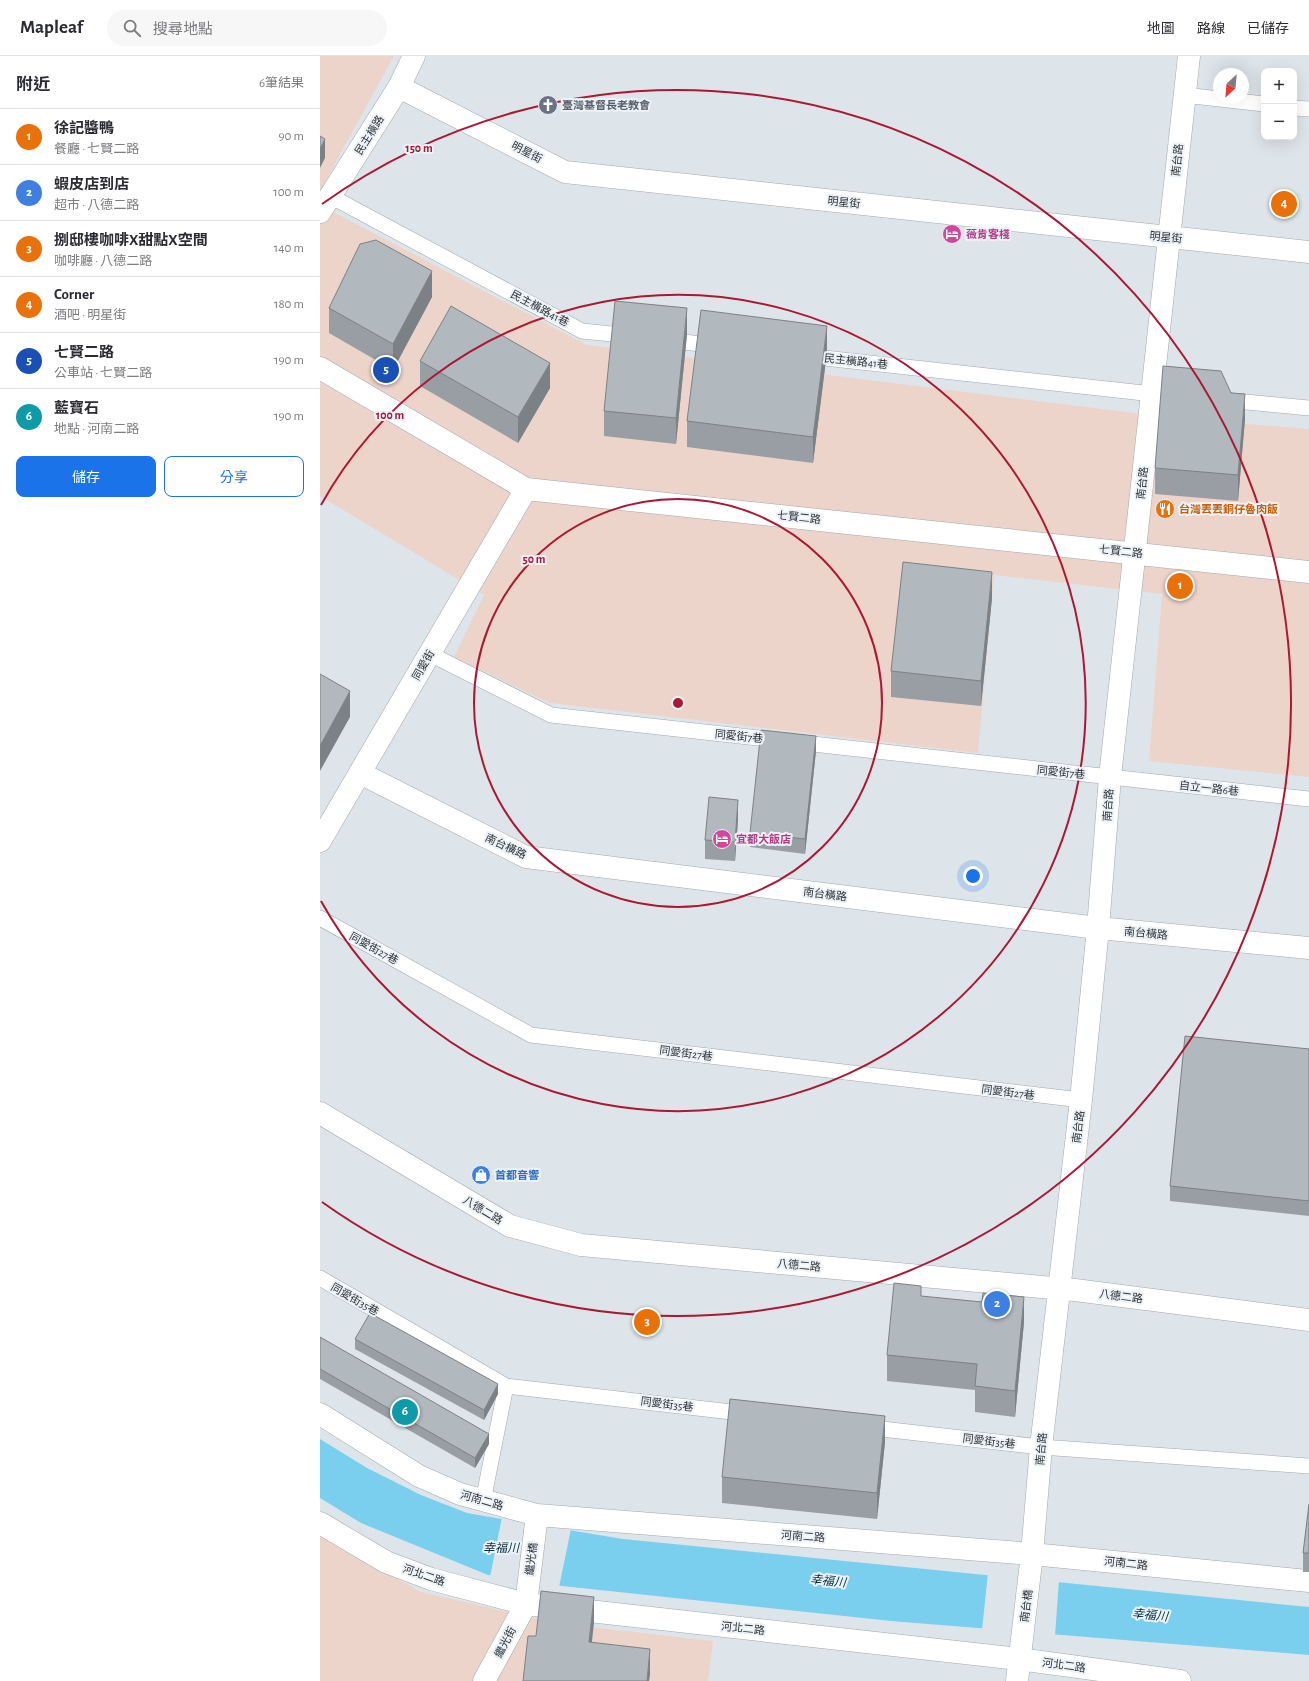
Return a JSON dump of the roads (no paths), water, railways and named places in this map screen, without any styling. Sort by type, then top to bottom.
[{"type":"street","name":"民主橫路","points":[[325,204],[399,87],[414,56]]},
{"type":"street","name":"南台路","points":[[1032,1554],[1041,1447],[1081,1100],[1098,928],[1110,777],[1189,56]]},
{"type":"street","name":"明星街","points":[[399,87],[565,172],[1309,252]]},
{"type":"street","name":"七賢二路","points":[[320,368],[526,489],[1135,552],[1309,572]]},
{"type":"street","name":"同愛街","points":[[320,841],[526,489]]},
{"type":"street","name":"南台橫路","points":[[360,773],[526,857],[1098,928],[1309,948]]},
{"type":"street","name":"八德二路","points":[[320,1113],[510,1226],[581,1245],[1059,1289],[1309,1320]]},
{"type":"street","name":"河南二路","points":[[320,1414],[419,1476],[460,1494],[537,1515],[1032,1554],[1309,1581]]},
{"type":"street","name":"繼光橋","points":[[526,1604],[537,1515]]},
{"type":"street","name":"河北二路","points":[[320,1523],[386,1562],[431,1579],[526,1604],[1019,1659],[1180,1681]]},
{"type":"street","name":"南台橋","points":[[1019,1659],[1032,1554]]},
{"type":"street","name":"繼光街","points":[[484,1681],[526,1604]]},
{"type":"street","points":[[1017,1681],[1019,1659]]},
{"type":"lane","points":[[1184,95],[1261,104]]},
{"type":"lane","points":[[1297,108],[1309,109]]},
{"type":"lane","name":"民主橫路41巷","points":[[325,204],[582,331],[733,348]]},
{"type":"lane","name":"民主橫路41巷","points":[[788,354],[1175,396]]},
{"type":"lane","points":[[1215,399],[1309,408]]},
{"type":"lane","name":"同愛街7巷","points":[[430,654],[551,715],[1110,777]]},
{"type":"lane","name":"自立一路6巷","points":[[1110,777],[1309,799]]},
{"type":"lane","name":"同愛街27巷","points":[[320,918],[531,1035],[1081,1100]]},
{"type":"lane","name":"同愛街35巷","points":[[320,1278],[506,1386],[765,1416]]},
{"type":"lane","points":[[483,1500],[506,1386]]},
{"type":"lane","name":"同愛街35巷","points":[[852,1426],[1041,1447],[1309,1466]]},
{"type":"water","name":"幸福川","points":[[320,1439],[367,1468],[421,1495],[467,1513],[496,1518],[623,1539],[1309,1607],[1309,1655],[891,1621],[562,1586],[488,1575],[361,1523],[320,1498]]},
{"type":"place","name":"臺灣基督長老教會","points":[[548,105]]},
{"type":"place","name":"Corner","points":[[1284,204]]},
{"type":"place","name":"薇肯客棧","points":[[952,234]]},
{"type":"place","name":"七賢二路","points":[[386,370]]},
{"type":"place","name":"台灣丟丟銅仔魯肉飯","points":[[1165,509]]},
{"type":"place","name":"徐記醬鴨","points":[[1180,586]]},
{"type":"place","name":"宜都大飯店","points":[[722,839]]},
{"type":"place","name":"首都音響","points":[[481,1175]]},
{"type":"place","name":"蝦皮店到店","points":[[997,1304]]},
{"type":"place","name":"捌邸樓咖啡X甜點X空間","points":[[647,1322]]},
{"type":"place","name":"藍寶石","points":[[405,1412]]}]
